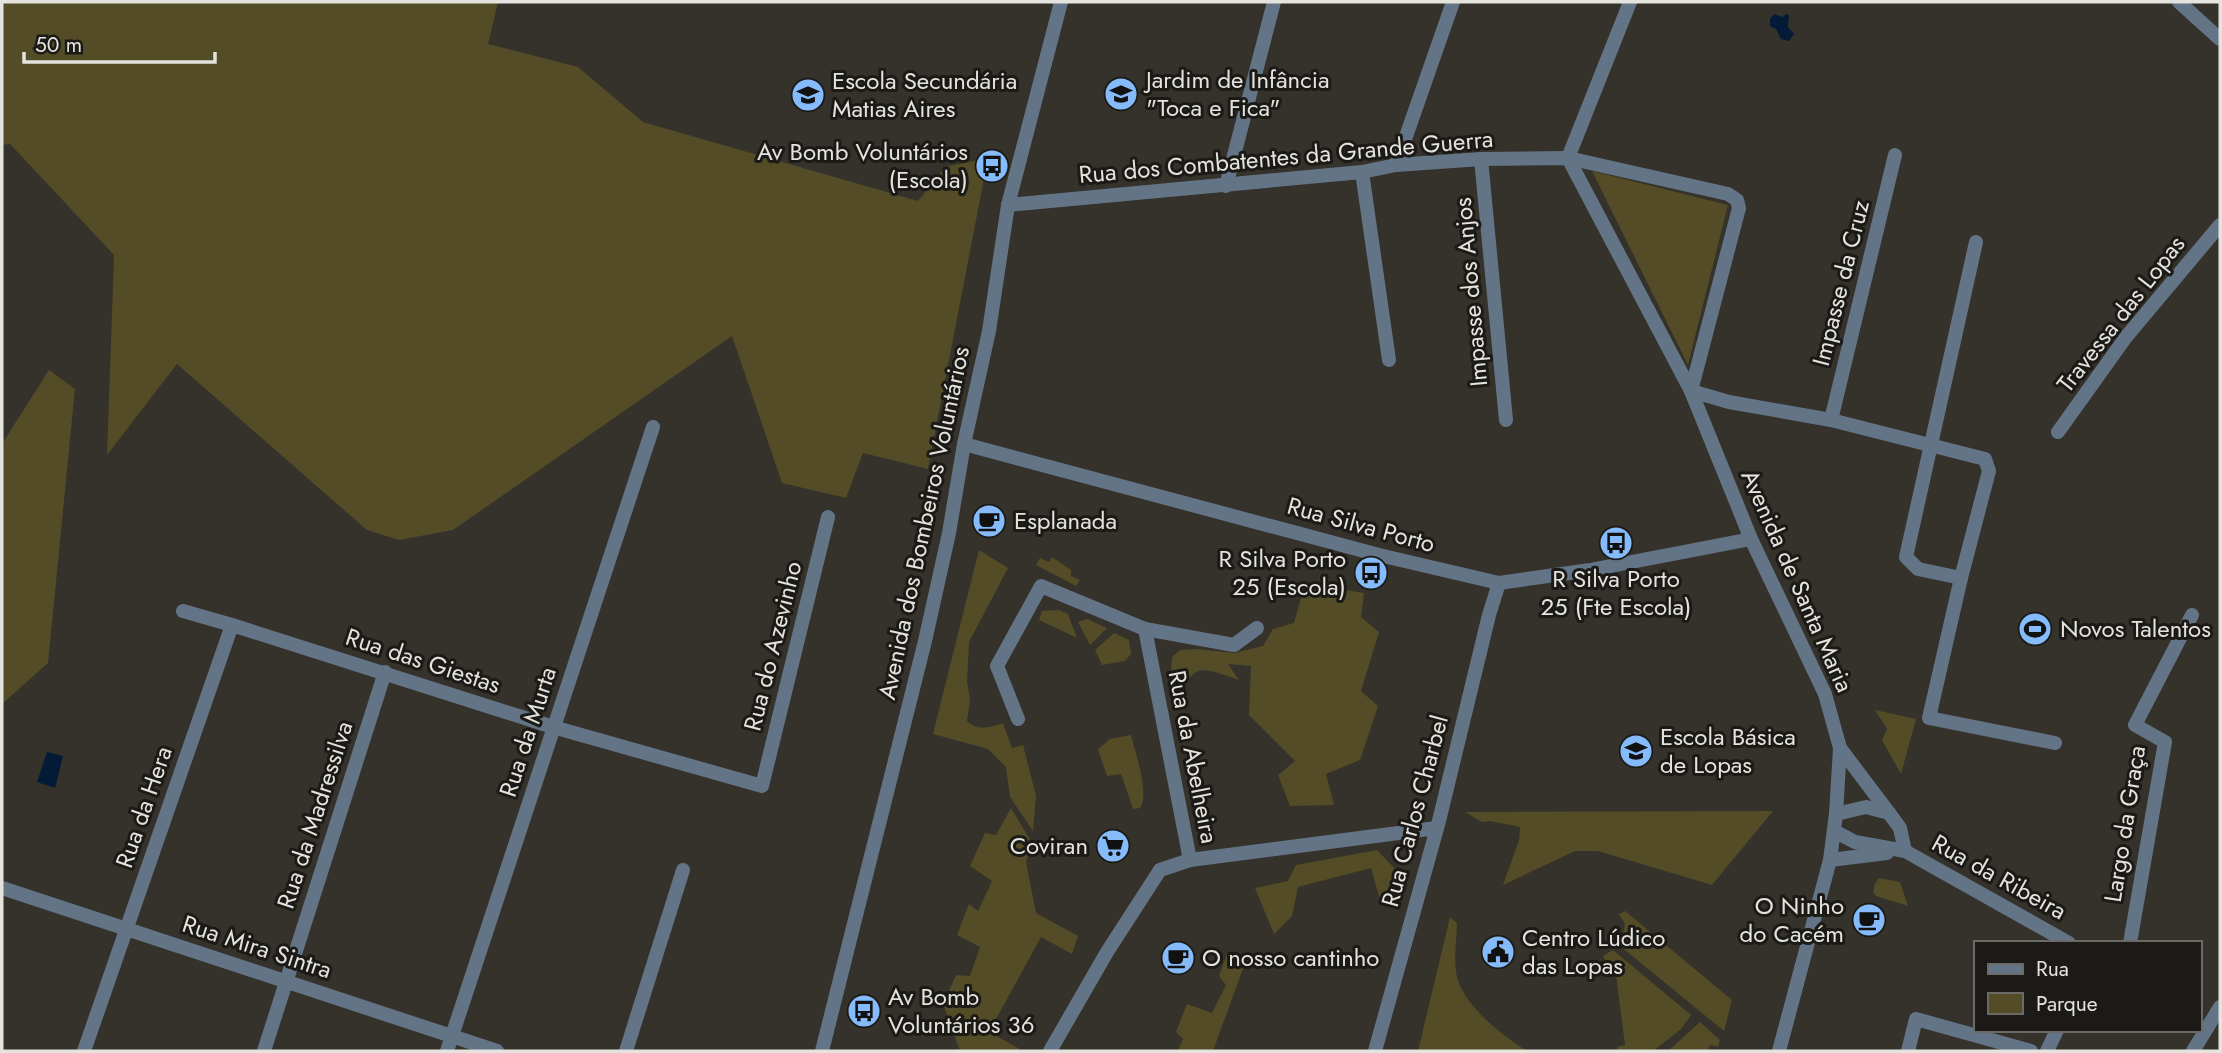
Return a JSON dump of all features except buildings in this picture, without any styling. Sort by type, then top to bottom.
[{"type":"street","name":"Avenida dos Bombeiros Voluntários","points":[[822,1051],[925,641],[989,331],[1009,205],[1025,133],[1061,2]]},
{"type":"street","points":[[1226,186],[1274,2]]},
{"type":"street","points":[[1396,164],[1453,2]]},
{"type":"street","points":[[1568,158],[1630,2]]},
{"type":"street","points":[[2179,2],[2220,40]]},
{"type":"street","name":"Impasse da Cruz","points":[[1831,420],[1895,155]]},
{"type":"street","name":"Rua dos Combatentes da Grande Guerra","points":[[1009,205],[1362,172],[1396,164],[1481,159],[1568,158],[1728,194],[1737,200],[1739,208],[1691,391]]},
{"type":"street","name":"Avenida de Santa Maria","points":[[1568,158],[1691,391],[1751,539],[1825,694],[1840,748],[1830,860],[1779,1051]]},
{"type":"street","name":"Impasse dos Anjos","points":[[1481,159],[1506,420]]},
{"type":"street","points":[[1362,172],[1389,360]]},
{"type":"street","name":"Travessa das Lopas","points":[[2058,432],[2126,337],[2220,225]]},
{"type":"street","points":[[1961,578],[1918,569],[1906,557],[1976,242]]},
{"type":"street","points":[[1691,391],[1729,402],[1831,420],[1985,459],[1989,471],[1929,718],[2055,743]]},
{"type":"street","name":"Rua da Murta","points":[[447,1051],[653,427]]},
{"type":"street","name":"Rua Silva Porto","points":[[964,444],[1379,555],[1499,583],[1590,570],[1751,539]]},
{"type":"street","name":"Rua do Azevinho","points":[[762,786],[828,517]]},
{"type":"street","name":"Rua Carlos Charbel","points":[[1375,1051],[1437,828],[1499,583]]},
{"type":"street","name":"Rua da Abelheira","points":[[1018,719],[996,666],[1041,586],[1145,629],[1234,645],[1257,628]]},
{"type":"street","points":[[183,611],[232,625]]},
{"type":"street","name":"Largo da Graça","points":[[2130,941],[2165,742],[2135,725],[2192,615]]},
{"type":"street","name":"Rua das Giestas","points":[[232,625],[553,727],[762,786]]},
{"type":"street","name":"Rua da Hera","points":[[84,1051],[232,625]]},
{"type":"street","name":"Rua da Abelheira","points":[[1050,1051],[1107,951],[1160,870],[1190,860],[1145,629]]},
{"type":"street","name":"Rua da Madressilva","points":[[264,1051],[384,672]]},
{"type":"street","name":"Rua da Ribeira","points":[[1840,748],[1900,828],[1905,851]]},
{"type":"street","points":[[1836,814],[1866,807],[1889,813]]},
{"type":"street","points":[[1190,860],[1437,828]]},
{"type":"street","name":"Rua da Ribeira","points":[[1834,831],[1855,842],[1905,851],[2065,941]]},
{"type":"street","name":"Rua da Ribeira","points":[[1830,860],[1905,851]]},
{"type":"street","points":[[626,1051],[683,870]]},
{"type":"street","name":"Rua Mira Sintra","points":[[2,888],[497,1051]]},
{"type":"street","points":[[2193,1051],[2220,1007]]},
{"type":"street","points":[[1908,1051],[1916,1019],[2031,1051]]},
{"type":"street","points":[[2047,1051],[2056,1032]]},
{"type":"green space","points":[[2,2],[498,2],[488,44],[578,67],[643,122],[918,201],[945,167],[988,158],[928,469],[863,453],[846,498],[782,483],[732,336],[453,530],[399,540],[367,530],[177,364],[107,455],[114,255],[10,144],[2,145]]},
{"type":"green space","points":[[1592,171],[1728,205],[1688,365]]},
{"type":"green space","points":[[49,370],[75,389],[48,663],[2,704],[2,444]]},
{"type":"green space","points":[[979,550],[1008,568],[969,642],[967,682],[970,699],[967,721],[984,728],[1003,723],[1012,748],[1023,745],[1036,796],[1033,831],[1010,797],[1006,767],[988,749],[933,734]]},
{"type":"green space","points":[[1052,557],[1071,570],[1071,576],[1080,580],[1076,586],[1036,565],[1040,558],[1049,562]]},
{"type":"green space","points":[[1323,586],[1364,593],[1361,617],[1379,632],[1361,691],[1378,706],[1360,760],[1326,774],[1334,805],[1290,806],[1278,775],[1295,761],[1249,715],[1251,666],[1228,664],[1239,680],[1215,672],[1199,671],[1188,680],[1177,703],[1171,671],[1172,657],[1180,650],[1234,653],[1263,646],[1273,629],[1294,623],[1302,594]]},
{"type":"green space","points":[[1059,610],[1068,614],[1077,638],[1039,620],[1042,611]]},
{"type":"green space","points":[[1087,619],[1107,628],[1090,645],[1078,622]]},
{"type":"green space","points":[[1114,633],[1129,640],[1131,654],[1125,661],[1102,665],[1095,650]]},
{"type":"green space","points":[[1875,710],[1916,719],[1901,774],[1882,740],[1887,729]]},
{"type":"green space","points":[[1131,735],[1143,793],[1140,808],[1133,809],[1121,774],[1107,776],[1098,749],[1110,739]]},
{"type":"green space","points":[[1011,808],[1032,843],[1026,862],[1036,913],[1078,936],[1072,954],[1041,937],[989,1032],[1020,1049],[1018,1051],[960,1051],[943,1004],[956,975],[970,976],[980,947],[957,935],[969,904],[978,911],[992,881],[970,866],[985,833],[996,835]]},
{"type":"green space","points":[[1773,811],[1712,885],[1598,851],[1575,851],[1503,885],[1519,840],[1520,827],[1482,822],[1465,812]]},
{"type":"green space","points":[[1377,850],[1396,870],[1396,882],[1388,905],[1381,903],[1371,868],[1298,887],[1292,916],[1274,934],[1255,888],[1288,881],[1296,865]]},
{"type":"green space","points":[[1879,878],[1900,882],[1908,906],[1876,896],[1873,892]]},
{"type":"green space","points":[[1625,911],[1732,1000],[1724,1031],[1620,946],[1625,924],[1619,914]]},
{"type":"green space","points":[[1450,917],[1457,923],[1455,964],[1461,988],[1486,1019],[1527,1051],[1418,1051]]},
{"type":"green space","points":[[1613,950],[1691,1015],[1681,1029],[1653,1051],[1618,1051],[1617,1047],[1625,1045],[1615,967],[1608,966],[1603,956]]},
{"type":"green space","points":[[1227,954],[1245,963],[1213,1051],[1178,1051],[1183,1039],[1176,1032],[1187,1004],[1212,1013],[1226,985],[1219,976]]},
{"type":"green space","points":[[1700,1022],[1720,1040],[1718,1047],[1710,1045],[1708,1051],[1668,1051]]},
{"type":"water","points":[[1774,14],[1783,17],[1789,15],[1788,27],[1794,34],[1789,41],[1781,39],[1776,29],[1770,26],[1770,19]]},
{"type":"water","points":[[47,752],[63,756],[55,788],[37,782]]},
{"type":"place","name":"Jardim de Infância \"Toca e Fica\"","points":[[1121,94]]},
{"type":"place","name":"Escola Secundária Matias Aires","points":[[808,95]]},
{"type":"place","name":"Av Bomb Voluntários (Escola)","points":[[992,166]]},
{"type":"place","name":"Esplanada","points":[[989,521]]},
{"type":"place","name":"R Silva Porto 25 (Fte Escola)","points":[[1616,543]]},
{"type":"place","name":"R Silva Porto 25 (Escola)","points":[[1371,573]]},
{"type":"place","name":"Novos Talentos","points":[[2035,629]]},
{"type":"place","name":"Escola Básica de Lopas","points":[[1636,751]]},
{"type":"place","name":"Coviran","points":[[1113,846]]},
{"type":"place","name":"O Ninho do Cacém","points":[[1869,920]]},
{"type":"place","name":"Centro Lúdico das Lopas","points":[[1498,952]]},
{"type":"place","name":"O nosso cantinho","points":[[1178,958]]},
{"type":"place","name":"Av Bomb Voluntários 36","points":[[864,1011]]}]
